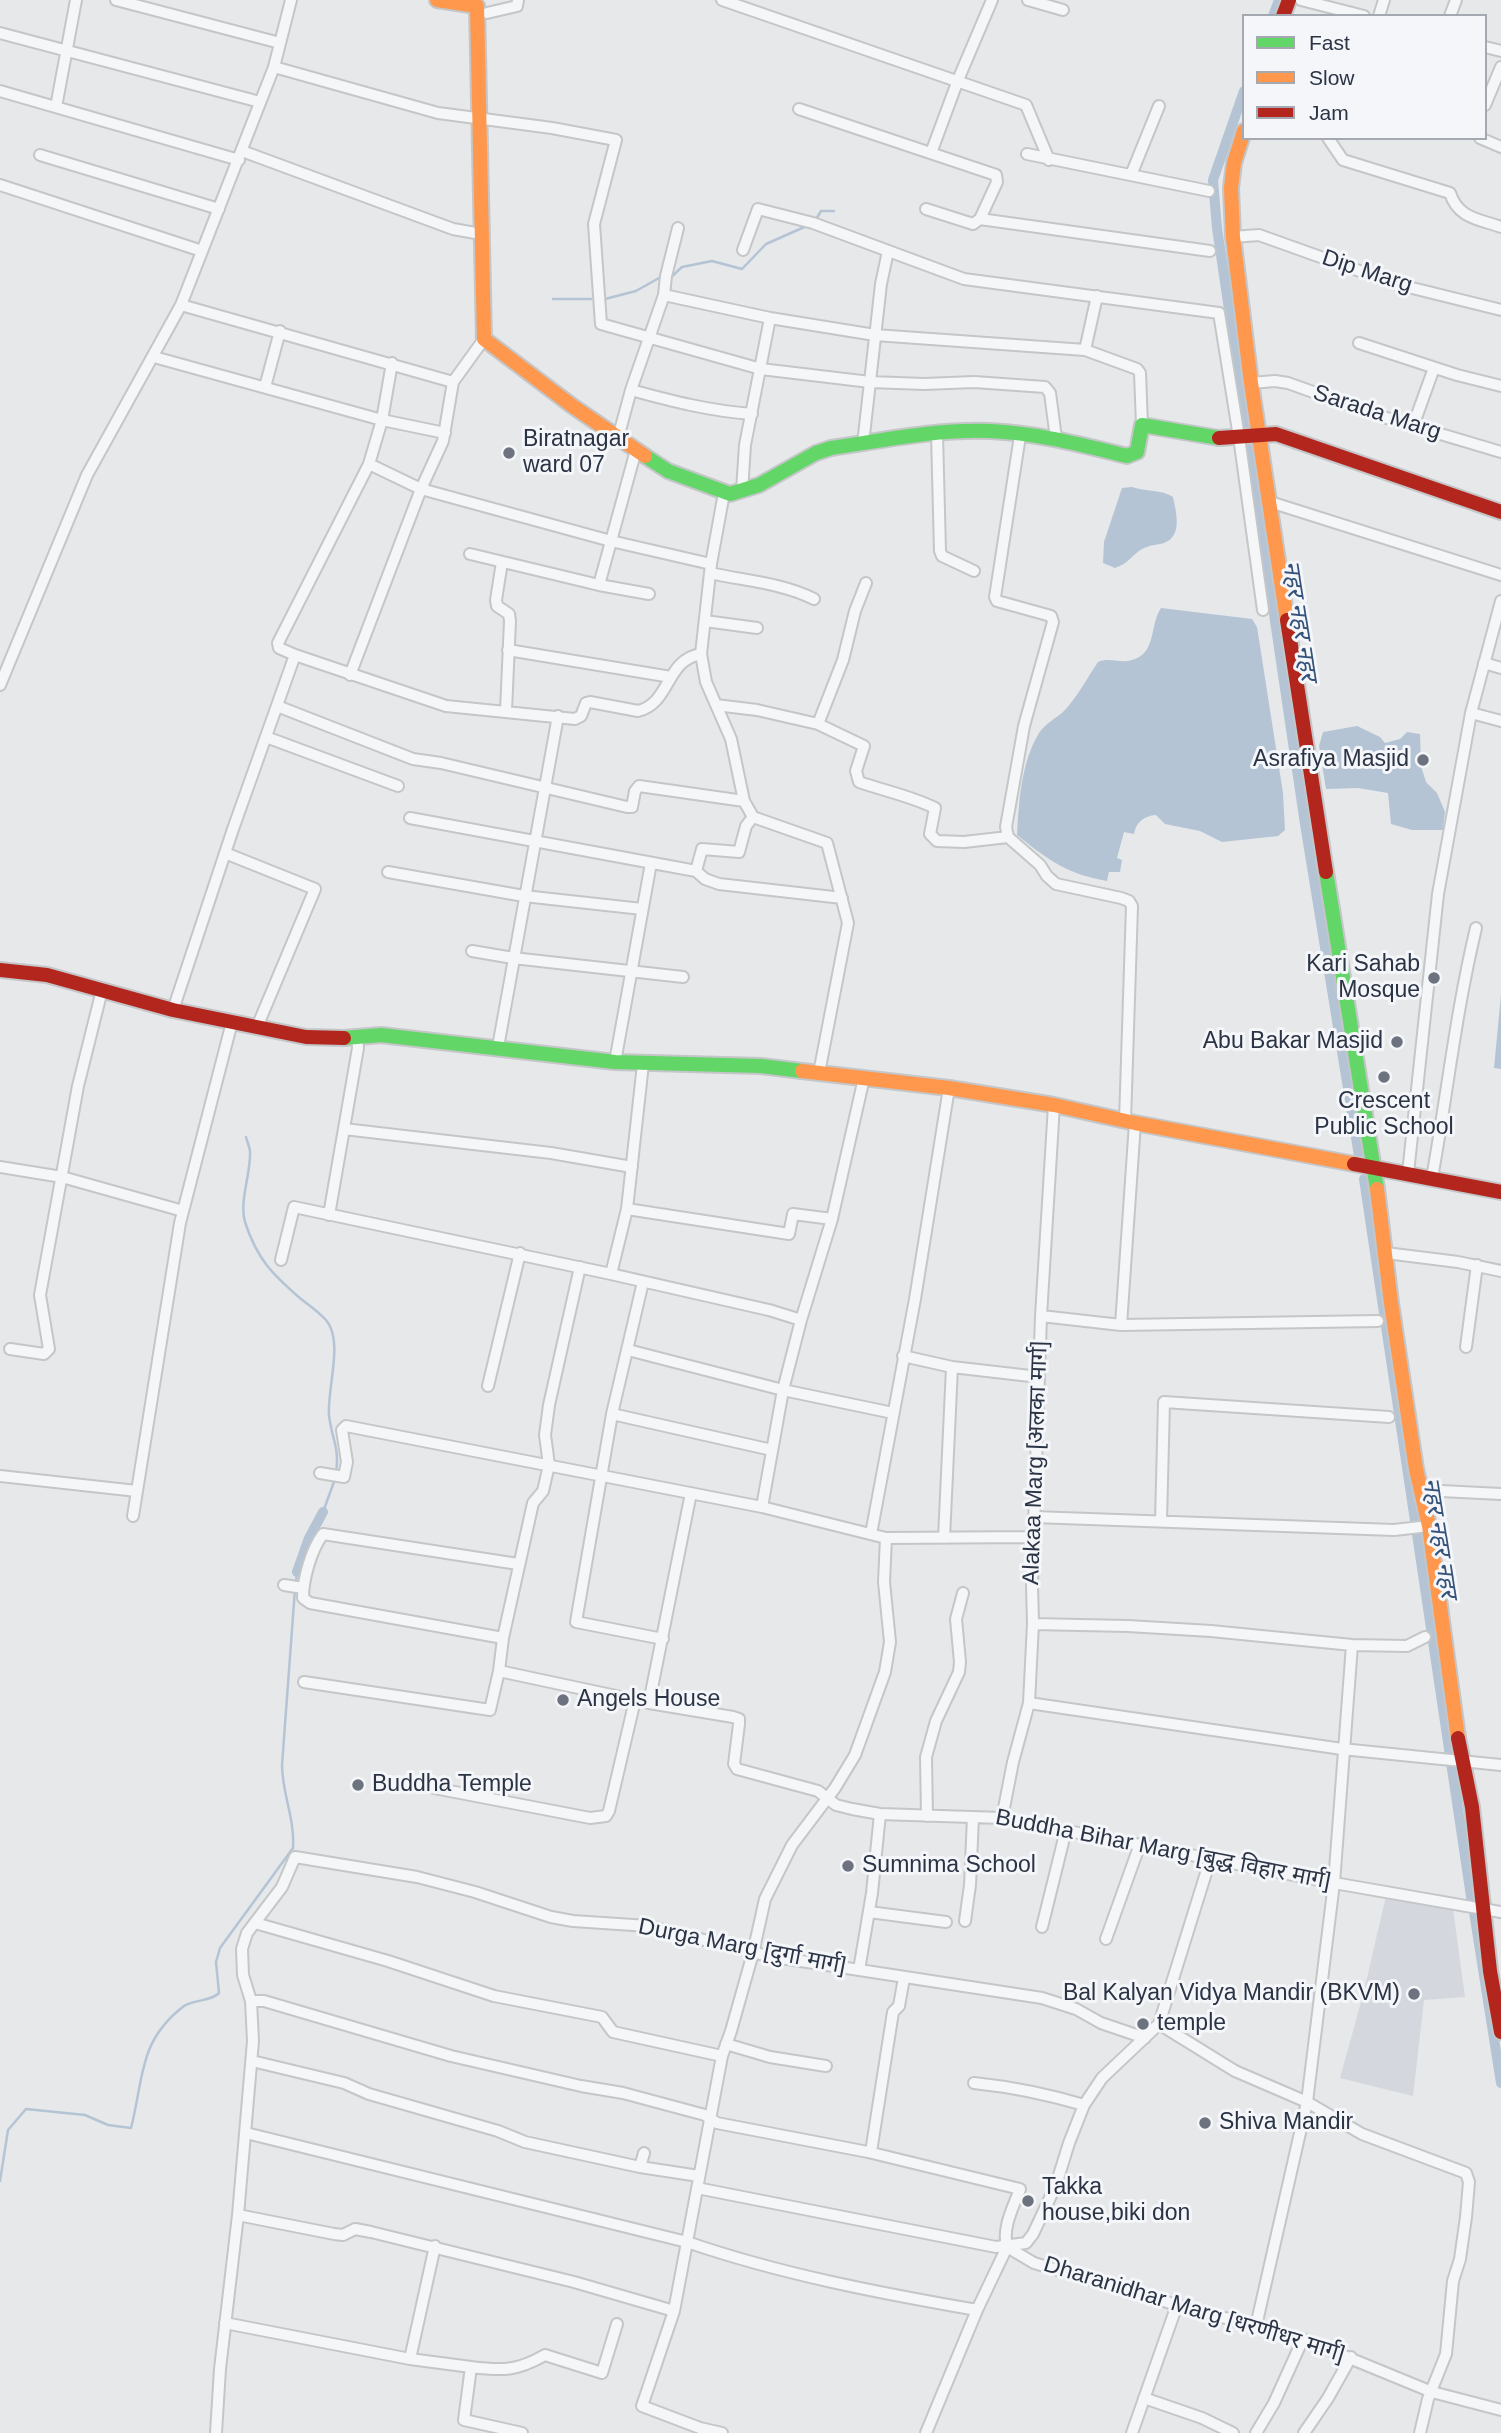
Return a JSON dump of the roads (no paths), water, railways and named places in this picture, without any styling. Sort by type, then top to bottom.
[{"type":"main road","points":[[437,0],[477,6],[482,12],[478,120],[484,340],[618,438],[668,471],[730,494],[742,491],[816,453],[831,449],[990,431],[1056,438],[1128,456],[1137,452],[1142,425],[1222,439],[1276,434],[1501,512]]},
{"type":"main road","points":[[1242,137],[1234,163],[1231,188],[1233,237],[1251,383],[1249,436],[1270,502],[1326,874],[1375,1169],[1391,1303],[1461,1760],[1472,1807],[1490,1971],[1501,2032]]},
{"type":"main road","points":[[0,970],[47,975],[173,1010],[316,1038],[381,1035],[615,1062],[761,1066],[949,1088],[1054,1105],[1130,1122],[1501,1192]]},
{"type":"street","points":[[56,107],[76,0]]},
{"type":"street","points":[[116,0],[280,43]]},
{"type":"street","points":[[0,685],[87,475],[155,357],[181,305],[274,67],[290,0]]},
{"type":"street","points":[[482,12],[489,0]]},
{"type":"street","points":[[482,12],[509,10],[517,6],[518,0]]},
{"type":"street","points":[[722,0],[1026,105],[1049,160]]},
{"type":"street","points":[[931,153],[992,0]]},
{"type":"street","points":[[1028,0],[1063,10]]},
{"type":"street","points":[[1301,0],[1356,14]]},
{"type":"street","points":[[0,33],[260,102]]},
{"type":"street","points":[[274,67],[438,113],[552,128],[616,141],[594,224],[601,324],[761,369],[870,382],[974,382],[1045,387],[1050,393],[1056,438]]},
{"type":"street","points":[[1487,97],[1501,67]]},
{"type":"street","points":[[0,91],[241,155],[453,229],[481,234]]},
{"type":"street","points":[[1131,175],[1158,106]]},
{"type":"street","points":[[799,109],[996,175],[997,182],[980,219],[973,224],[926,209]]},
{"type":"street","points":[[1329,140],[1343,160],[1450,193],[1454,207],[1461,212],[1501,227]]},
{"type":"street","points":[[1485,140],[1501,147]]},
{"type":"street","points":[[1027,154],[1209,191]]},
{"type":"street","points":[[40,155],[219,209]]},
{"type":"street","points":[[0,185],[202,251]]},
{"type":"street","points":[[743,250],[758,209],[813,223],[964,279],[1219,313],[1249,436],[1263,610]]},
{"type":"street","points":[[980,219],[1210,251]]},
{"type":"street","points":[[618,438],[631,390],[664,295],[678,228]]},
{"type":"street","name":"Dip Marg","points":[[1233,237],[1259,235],[1396,284],[1501,310]]},
{"type":"street","points":[[863,444],[881,284],[888,251]]},
{"type":"street","points":[[664,295],[770,318],[875,335],[1085,350],[1137,369],[1140,373],[1142,425]]},
{"type":"street","points":[[1085,350],[1097,296]]},
{"type":"street","points":[[181,305],[392,363],[453,383]]},
{"type":"street","points":[[742,491],[745,445],[770,318]]},
{"type":"street","points":[[265,387],[280,331]]},
{"type":"street","points":[[351,675],[445,433],[453,383],[484,340]]},
{"type":"street","points":[[1359,343],[1434,368],[1501,386]]},
{"type":"street","points":[[155,357],[382,419],[445,433]]},
{"type":"street","points":[[392,363],[382,419],[369,464],[278,643],[279,648],[446,706],[579,718],[583,706],[590,702],[638,711],[645,709],[656,701],[680,662],[701,654]]},
{"type":"street","points":[[1413,426],[1434,368]]},
{"type":"street","name":"Sarada Marg","points":[[1251,383],[1288,383],[1413,426],[1501,452]]},
{"type":"street","points":[[631,390],[675,402],[751,414]]},
{"type":"street","points":[[937,435],[940,551],[942,556],[975,571]]},
{"type":"street","points":[[1020,436],[995,597],[997,601],[1051,616],[1053,622],[1024,726],[1009,805],[1006,827],[1008,837],[1040,865],[1056,884],[1121,898],[1129,901],[1132,906],[1130,1122],[1121,1325]]},
{"type":"street","points":[[599,585],[636,450]]},
{"type":"street","points":[[369,464],[421,489],[798,591],[814,599]]},
{"type":"street","points":[[724,493],[711,569],[701,654],[706,682],[731,739],[744,801],[754,817],[827,843],[848,923],[818,1073]]},
{"type":"street","points":[[1270,502],[1501,575]]},
{"type":"street","points":[[470,554],[599,585],[649,594]]},
{"type":"street","points":[[502,562],[496,600],[497,606],[509,614],[510,621],[506,711]]},
{"type":"street","points":[[818,724],[843,660],[855,611],[866,583]]},
{"type":"street","points":[[1408,1173],[1438,894],[1471,713],[1501,601]]},
{"type":"street","points":[[705,621],[757,628]]},
{"type":"street","points":[[508,650],[671,677]]},
{"type":"street","points":[[173,1010],[295,655]]},
{"type":"street","points":[[1484,663],[1501,668]]},
{"type":"street","points":[[716,705],[757,710],[818,724],[864,746],[856,771],[859,782],[885,792],[917,799],[935,808],[930,834],[937,841],[964,842],[1008,837]]},
{"type":"street","points":[[277,706],[413,759],[441,763],[627,807],[632,807],[639,786],[744,801]]},
{"type":"street","points":[[1471,713],[1501,721]]},
{"type":"street","points":[[498,1047],[558,716]]},
{"type":"street","points":[[266,737],[398,786]]},
{"type":"street","points":[[696,871],[702,849],[739,852],[746,826],[754,817]]},
{"type":"street","points":[[410,818],[696,871],[705,879],[719,884],[842,898]]},
{"type":"street","points":[[225,853],[315,889],[257,1027]]},
{"type":"street","points":[[615,1062],[651,863]]},
{"type":"street","points":[[388,872],[524,895],[642,909]]},
{"type":"street","points":[[1432,1178],[1447,1095],[1457,1016],[1476,928]]},
{"type":"street","points":[[471,951],[683,977]]},
{"type":"street","points":[[10,1349],[44,1354],[49,1349],[40,1295],[78,1086],[102,990]]},
{"type":"street","points":[[133,1516],[183,1211],[232,1022]]},
{"type":"street","points":[[329,1215],[358,1048],[357,1036]]},
{"type":"street","points":[[611,1274],[627,1209],[643,1064]]},
{"type":"street","points":[[762,1507],[783,1390],[832,1219],[864,1078]]},
{"type":"street","points":[[871,1534],[884,1475],[949,1088]]},
{"type":"street","name":"Alakaa Marg [अलका मार्ग]","points":[[1002,1818],[1029,1703],[1041,1316],[1054,1105]]},
{"type":"street","points":[[344,1129],[551,1153],[632,1167]]},
{"type":"street","points":[[0,1167],[62,1177],[183,1211]]},
{"type":"street","points":[[281,1260],[294,1208],[580,1267],[769,1310],[801,1320]]},
{"type":"street","points":[[627,1209],[789,1234],[793,1214],[832,1219]]},
{"type":"street","points":[[1386,1253],[1477,1265],[1501,1271]]},
{"type":"street","points":[[488,1386],[520,1254]]},
{"type":"street","points":[[1466,1347],[1477,1265]]},
{"type":"street","points":[[304,1682],[490,1710],[518,1564],[533,1503],[543,1491],[548,1465],[545,1435],[549,1405],[580,1267]]},
{"type":"street","points":[[643,1282],[612,1415],[576,1622],[663,1639]]},
{"type":"street","points":[[1041,1316],[1121,1325],[1378,1321]]},
{"type":"street","points":[[628,1350],[783,1390],[893,1413]]},
{"type":"street","points":[[903,1356],[952,1367],[1039,1377]]},
{"type":"street","points":[[944,1538],[952,1367]]},
{"type":"street","points":[[1161,1521],[1164,1402],[1390,1417]]},
{"type":"street","points":[[612,1415],[772,1450]]},
{"type":"street","points":[[320,1473],[344,1477],[346,1462],[342,1430],[346,1426],[762,1507],[886,1538],[1033,1537]]},
{"type":"street","points":[[0,1476],[137,1491]]},
{"type":"street","points":[[1421,1490],[1501,1493]]},
{"type":"street","points":[[649,1703],[691,1493]]},
{"type":"street","points":[[1034,1517],[1409,1530],[1426,1527]]},
{"type":"street","points":[[503,1638],[310,1603],[303,1598],[303,1588],[317,1542],[323,1534],[518,1564]]},
{"type":"street","points":[[722,2433],[700,2428],[642,2406],[674,2311],[722,2056],[753,1953],[765,1899],[792,1845],[855,1755],[885,1672],[890,1642],[884,1582],[886,1538]]},
{"type":"street","points":[[284,1585],[303,1588]]},
{"type":"street","points":[[927,1816],[926,1757],[936,1721],[959,1672],[956,1619],[963,1593]]},
{"type":"street","points":[[1033,1624],[1211,1631],[1352,1645],[1407,1646],[1424,1637]]},
{"type":"street","points":[[1256,2326],[1307,2102],[1334,1883],[1342,1749],[1352,1645]]},
{"type":"street","name":"Buddha Bihar Marg [बुद्ध विहार मार्ग]","points":[[499,1671],[738,1719],[734,1764],[737,1769],[818,1791],[836,1805],[880,1814],[1002,1818],[1334,1883],[1501,1912]]},
{"type":"street","points":[[434,1788],[590,1818],[606,1816],[635,1700]]},
{"type":"street","points":[[1029,1703],[1342,1749],[1501,1765]]},
{"type":"street","points":[[859,1970],[869,1912],[880,1814]]},
{"type":"street","points":[[965,1921],[970,1885],[973,1817]]},
{"type":"street","points":[[1042,1927],[1066,1830]]},
{"type":"street","points":[[1106,1940],[1140,1844]]},
{"type":"street","name":"Durga Marg [दुर्गा मार्ग]","points":[[255,1923],[282,1887],[295,1857],[417,1877],[475,1892],[551,1917],[670,1930],[753,1953],[1042,1998],[1145,2038]]},
{"type":"street","points":[[696,2188],[996,2247],[1026,2243],[1056,2185],[1084,2105],[1102,2078],[1159,2024],[1211,1857]]},
{"type":"street","points":[[869,1912],[946,1922]]},
{"type":"street","points":[[216,2433],[252,2062],[251,2001],[240,1964],[247,1933],[255,1923],[388,1961],[494,1996],[602,2018],[613,2032],[722,2056]]},
{"type":"street","points":[[871,2152],[893,2012],[899,2006],[904,1978]]},
{"type":"street","points":[[251,2001],[264,2001],[474,2062],[569,2084],[623,2093],[711,2117],[717,2123],[871,2152],[1020,2189],[1007,2227],[1007,2247],[976,2310],[926,2433]]},
{"type":"street","points":[[1159,2024],[1235,2071],[1307,2102],[1362,2134],[1466,2173],[1469,2182],[1466,2217],[1460,2259],[1452,2281],[1446,2354],[1428,2399],[1420,2433]]},
{"type":"street","points":[[726,2044],[770,2057],[826,2066]]},
{"type":"street","points":[[252,2062],[344,2083],[369,2094],[498,2131],[525,2142],[640,2167],[699,2176]]},
{"type":"street","points":[[974,2083],[1049,2094],[1084,2105]]},
{"type":"street","points":[[246,2133],[687,2242],[718,2253],[905,2298],[976,2310]]},
{"type":"street","points":[[640,2167],[644,2152]]},
{"type":"street","points":[[238,2215],[334,2234],[344,2235],[355,2229],[435,2246],[674,2311]]},
{"type":"street","points":[[410,2358],[435,2246]]},
{"type":"street","name":"Dharanidhar Marg [धरणीधर मार्ग]","points":[[1007,2247],[1034,2263],[1303,2339],[1432,2392],[1501,2410]]},
{"type":"street","points":[[1132,2433],[1177,2305]]},
{"type":"street","points":[[225,2323],[471,2367],[496,2370],[525,2367],[545,2355],[602,2372],[617,2325]]},
{"type":"street","points":[[1256,2433],[1274,2403],[1303,2339]]},
{"type":"street","points":[[1304,2433],[1351,2357]]},
{"type":"street","points":[[471,2367],[464,2420],[522,2433]]},
{"type":"street","points":[[1144,2399],[1202,2418],[1233,2433]]},
{"type":"water","points":[[1132,487],[1173,497],[1176,529],[1170,540],[1142,549],[1115,568],[1103,563],[1104,542],[1122,488]]},
{"type":"water","points":[[1161,608],[1252,619],[1257,627],[1283,793],[1285,830],[1278,836],[1222,842],[1200,831],[1165,824],[1156,815],[1144,818],[1134,834],[1124,832],[1117,858],[1122,860],[1120,872],[1109,872],[1107,881],[1093,878],[1059,865],[1017,835],[1020,796],[1028,757],[1039,733],[1068,706],[1098,662],[1128,661],[1145,651]]},
{"type":"water","points":[[1357,726],[1380,737],[1385,743],[1400,739],[1407,732],[1420,734],[1421,766],[1426,782],[1437,793],[1445,812],[1443,830],[1412,830],[1391,824],[1388,793],[1358,788],[1326,789],[1319,746],[1323,732]]},
{"type":"water","points":[[1501,995],[1501,1069],[1494,1068]]},
{"type":"waterway","name":"नहर नहर नहर","points":[[1274,14],[1279,0]]},
{"type":"waterway","name":"नहर नहर नहर","points":[[1242,97],[1213,180],[1217,228],[1305,824],[1360,1162]]},
{"type":"waterway","points":[[815,221],[821,211],[834,211]]},
{"type":"waterway","points":[[669,279],[682,267],[712,261],[742,269],[766,244],[809,225]]},
{"type":"waterway","points":[[605,299],[636,291],[659,278]]},
{"type":"waterway","points":[[553,299],[591,299]]},
{"type":"waterway","points":[[246,1137],[250,1160],[244,1214],[250,1235],[260,1256],[274,1273],[326,1320],[334,1340],[329,1415],[336,1449],[336,1473]]},
{"type":"waterway","name":"नहर नहर नहर","points":[[1364,1179],[1472,1903]]},
{"type":"waterway","points":[[323,1512],[335,1479]]},
{"type":"waterway","points":[[297,1572],[309,1538],[323,1512]]},
{"type":"waterway","points":[[296,1582],[297,1572]]},
{"type":"waterway","points":[[0,2181],[8,2130],[26,2109],[85,2115],[108,2125],[131,2128],[145,2061],[158,2033],[184,2006],[219,1993],[216,1962],[220,1948],[293,1848],[282,1765],[295,1589]]},
{"type":"waterway","name":"नहर नहर नहर","points":[[1474,1912],[1501,2083]]},
{"type":"place","name":"Biratnagar ward 07","points":[[509,453]]},
{"type":"place","name":"Asrafiya Masjid","points":[[1423,760]]},
{"type":"place","name":"Kari Sahab Mosque","points":[[1434,978]]},
{"type":"place","name":"Abu Bakar Masjid","points":[[1397,1042]]},
{"type":"place","name":"Crescent Public School","points":[[1384,1077]]},
{"type":"place","name":"Angels House","points":[[563,1700]]},
{"type":"place","name":"Buddha Temple","points":[[358,1785]]},
{"type":"place","name":"Sumnima School","points":[[848,1866]]},
{"type":"place","name":"Bal Kalyan Vidya Mandir (BKVM)","points":[[1414,1994]]},
{"type":"place","name":"temple","points":[[1143,2024]]},
{"type":"place","name":"Shiva Mandir","points":[[1205,2123]]},
{"type":"place","name":"Takka house,biki don","points":[[1028,2201]]}]
